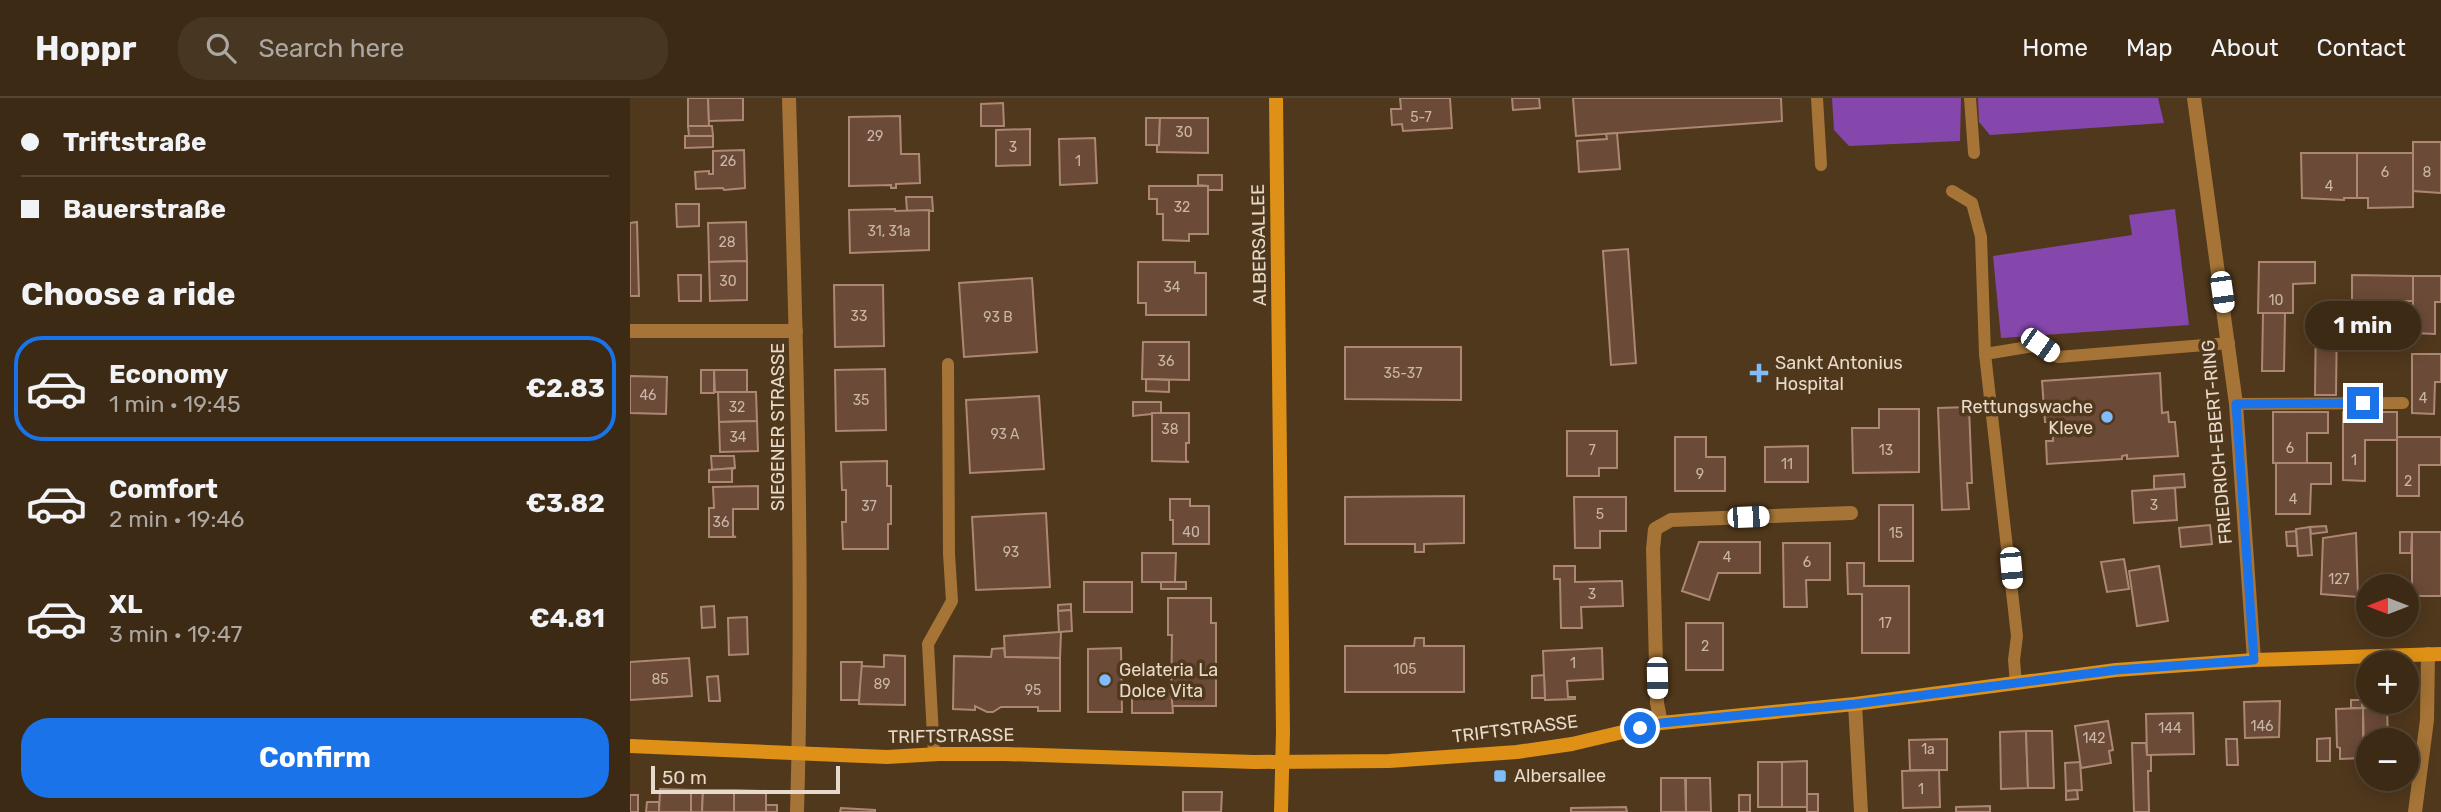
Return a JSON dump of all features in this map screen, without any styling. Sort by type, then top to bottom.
[{"type":"street","name":"SIEGENER STRASSE","points":[[789,98],[796,331],[799,755],[797,812]]},
{"type":"street","name":"ALBERSALLEE","points":[[1276,98],[1282,487],[1283,762],[1280,812]]},
{"type":"street","name":"FRIEDRICH-EBERT-RING","points":[[2194,98],[2236,404],[2254,660]]},
{"type":"street","points":[[630,331],[796,331]]},
{"type":"street","points":[[1661,723],[1657,703],[1653,549],[1655,529],[1671,520],[1851,513]]},
{"type":"street","points":[[2415,812],[2435,654]]},
{"type":"street","name":"TRIFTSTRASSE","points":[[630,746],[887,757],[934,754],[1283,762],[1389,761],[1517,752],[1572,744],[1661,723],[1855,704],[2116,670],[2254,660],[2435,654]]},
{"type":"street","points":[[1855,704],[1861,812]]},
{"type":"lane","points":[[1817,98],[1821,165]]},
{"type":"lane","points":[[1970,98],[1974,153]]},
{"type":"lane","points":[[1952,191],[1972,203],[1981,237],[1985,354],[2011,568],[2017,636],[2014,660],[2016,684]]},
{"type":"lane","points":[[1985,354],[2040,345],[2058,357],[2229,343]]},
{"type":"lane","points":[[934,754],[928,644],[952,601],[949,554],[948,364]]},
{"type":"lane","points":[[2236,404],[2403,402]]},
{"type":"shaded area","points":[[1832,98],[1961,98],[1960,141],[1849,146],[1834,130]]},
{"type":"shaded area","points":[[1978,98],[2158,98],[2164,123],[1990,135],[1979,122]]},
{"type":"shaded area","points":[[2175,209],[2189,325],[2001,338],[1993,256],[2132,235],[2129,215]]},
{"type":"building","points":[[688,98],[708,98],[709,126],[688,126]]},
{"type":"building","points":[[708,98],[743,98],[743,120],[709,121]]},
{"type":"building","points":[[1400,98],[1450,98],[1452,128],[1403,131],[1402,124],[1392,125],[1391,109],[1401,109]]},
{"type":"building","points":[[1512,98],[1539,98],[1540,108],[1513,110]]},
{"type":"building","points":[[1573,98],[1781,98],[1782,121],[1576,136]]},
{"type":"building","points":[[1003,103],[1004,126],[981,126],[981,104]]},
{"type":"building","points":[[900,116],[901,154],[919,154],[920,183],[896,184],[896,188],[891,188],[891,185],[849,186],[849,117]]},
{"type":"building","points":[[1146,118],[1160,118],[1159,145],[1146,145]]},
{"type":"building","points":[[1160,118],[1208,118],[1208,153],[1157,152]]},
{"type":"building","points":[[688,126],[712,126],[713,136],[689,136]]},
{"type":"building","points":[[1030,129],[1030,165],[996,166],[996,130]]},
{"type":"building","points":[[1617,133],[1620,169],[1579,172],[1577,141],[1607,139],[1606,134]]},
{"type":"building","points":[[685,136],[713,136],[713,147],[685,148]]},
{"type":"building","points":[[1095,138],[1097,183],[1060,185],[1059,139]]},
{"type":"building","points":[[2413,142],[2441,142],[2441,193],[2413,191]]},
{"type":"building","points":[[744,150],[745,188],[696,189],[695,172],[709,171],[709,174],[713,174],[713,151]]},
{"type":"building","points":[[2301,153],[2357,153],[2357,198],[2302,198]]},
{"type":"building","points":[[2357,153],[2413,153],[2413,207],[2368,208],[2368,198],[2357,198]]},
{"type":"building","points":[[1198,175],[1222,175],[1222,190],[1208,190],[1208,186],[1198,185]]},
{"type":"building","points":[[1149,186],[1208,186],[1208,234],[1189,234],[1189,241],[1163,240],[1163,214],[1157,214],[1157,199],[1149,199]]},
{"type":"building","points":[[906,197],[932,197],[933,211],[907,211]]},
{"type":"building","points":[[676,204],[699,204],[699,226],[677,227]]},
{"type":"building","points":[[849,210],[929,210],[929,250],[850,253]]},
{"type":"building","points":[[637,222],[639,296],[630,296],[630,223]]},
{"type":"building","points":[[746,222],[747,261],[709,262],[708,223]]},
{"type":"building","points":[[1628,249],[1636,363],[1611,365],[1603,251]]},
{"type":"building","points":[[747,261],[747,300],[710,301],[709,262]]},
{"type":"building","points":[[1138,262],[1195,262],[1195,273],[1206,273],[1206,315],[1146,315],[1146,303],[1138,303]]},
{"type":"building","points":[[2259,262],[2315,262],[2315,283],[2293,284],[2293,313],[2258,313]]},
{"type":"building","points":[[678,275],[701,275],[701,301],[679,301]]},
{"type":"building","points":[[2352,275],[2413,276],[2413,301],[2375,301],[2374,333],[2352,333]]},
{"type":"building","points":[[2413,276],[2441,276],[2441,302],[2435,302],[2435,334],[2413,333]]},
{"type":"building","points":[[1032,278],[1037,352],[964,357],[959,283]]},
{"type":"building","points":[[834,285],[883,285],[884,346],[835,347]]},
{"type":"building","points":[[2263,313],[2285,313],[2284,371],[2262,371]]},
{"type":"building","points":[[2316,313],[2337,313],[2336,395],[2315,395]]},
{"type":"building","points":[[1143,342],[1189,342],[1189,380],[1142,379]]},
{"type":"building","points":[[1345,347],[1461,347],[1461,400],[1345,399]]},
{"type":"building","points":[[2412,354],[2441,354],[2441,382],[2435,382],[2434,414],[2412,413]]},
{"type":"building","points":[[885,369],[886,430],[836,431],[835,370]]},
{"type":"building","points":[[701,370],[714,370],[714,393],[701,393]]},
{"type":"building","points":[[714,370],[747,370],[747,392],[715,392]]},
{"type":"building","name":"Rettungswache Kleve","points":[[2160,373],[2162,413],[2168,412],[2169,422],[2175,422],[2178,456],[2127,459],[2127,455],[2122,456],[2122,459],[2047,464],[2046,441],[2053,441],[2052,422],[2045,422],[2042,381]]},
{"type":"building","points":[[630,376],[667,377],[666,414],[630,413]]},
{"type":"building","points":[[1146,379],[1169,380],[1169,392],[1146,391]]},
{"type":"building","points":[[718,392],[756,392],[757,421],[719,422]]},
{"type":"building","points":[[1039,396],[1044,469],[970,473],[966,400]]},
{"type":"building","points":[[1133,402],[1161,402],[1161,413],[1133,416]]},
{"type":"building","points":[[1969,407],[1972,483],[1967,483],[1969,509],[1942,510],[1938,408]]},
{"type":"building","points":[[1879,409],[1919,409],[1919,472],[1853,473],[1852,428],[1879,428]]},
{"type":"building","points":[[2273,412],[2328,412],[2328,433],[2307,433],[2307,463],[2273,463]]},
{"type":"building","points":[[2343,412],[2397,412],[2397,440],[2365,440],[2365,481],[2343,480]]},
{"type":"building","points":[[1152,413],[1189,413],[1186,461],[1189,462],[1152,461]]},
{"type":"building","points":[[757,421],[758,451],[720,452],[719,422]]},
{"type":"building","points":[[1567,431],[1617,431],[1617,468],[1599,468],[1599,476],[1567,476]]},
{"type":"building","points":[[1675,437],[1706,437],[1706,457],[1725,457],[1725,491],[1675,491]]},
{"type":"building","points":[[2397,437],[2441,437],[2441,465],[2419,465],[2419,496],[2397,496]]},
{"type":"building","points":[[1808,446],[1808,482],[1765,482],[1765,447]]},
{"type":"building","points":[[711,456],[734,456],[735,468],[712,470]]},
{"type":"building","points":[[887,461],[887,486],[891,486],[888,549],[843,549],[842,522],[846,522],[846,490],[842,490],[841,462]]},
{"type":"building","points":[[2276,463],[2331,463],[2331,484],[2311,484],[2310,514],[2276,514]]},
{"type":"building","points":[[735,468],[732,469],[732,482],[709,482],[709,470]]},
{"type":"building","points":[[2184,474],[2185,487],[2154,489],[2154,476]]},
{"type":"building","points":[[758,486],[758,509],[733,509],[733,536],[736,537],[709,537],[709,508],[714,508],[713,487]]},
{"type":"building","points":[[2175,488],[2177,520],[2134,523],[2132,491]]},
{"type":"building","points":[[1464,496],[1464,543],[1424,544],[1424,552],[1415,552],[1415,544],[1345,544],[1345,497]]},
{"type":"building","points":[[1574,497],[1626,497],[1626,531],[1600,531],[1600,548],[1575,548]]},
{"type":"building","points":[[1170,499],[1190,499],[1190,506],[1209,506],[1209,544],[1173,544]]},
{"type":"building","points":[[1879,505],[1913,505],[1913,561],[1879,561]]},
{"type":"building","points":[[1046,513],[1050,587],[976,590],[972,517]]},
{"type":"building","points":[[2210,525],[2212,544],[2181,547],[2179,528]]},
{"type":"building","points":[[2326,526],[2327,532],[2311,534],[2310,527]]},
{"type":"building","points":[[2310,527],[2312,555],[2298,556],[2296,529]]},
{"type":"building","points":[[2296,531],[2297,546],[2287,546],[2286,532]]},
{"type":"building","points":[[2400,532],[2412,532],[2411,553],[2400,553]]},
{"type":"building","points":[[2412,532],[2441,532],[2441,596],[2419,596],[2419,574],[2412,574]]},
{"type":"building","points":[[2356,533],[2356,597],[2321,594],[2323,538]]},
{"type":"building","points":[[1699,542],[1760,542],[1760,573],[1718,573],[1709,600],[1682,591]]},
{"type":"building","points":[[1783,543],[1830,543],[1830,580],[1806,580],[1807,607],[1784,607]]},
{"type":"building","points":[[1142,553],[1176,553],[1175,582],[1142,582]]},
{"type":"building","points":[[2124,559],[2129,589],[2107,592],[2101,562]]},
{"type":"building","points":[[1847,563],[1864,563],[1864,586],[1909,586],[1909,653],[1862,653],[1862,594],[1848,594]]},
{"type":"building","points":[[1554,566],[1575,566],[1575,582],[1622,581],[1623,606],[1581,607],[1582,628],[1561,628],[1560,579],[1554,579]]},
{"type":"building","points":[[2159,566],[2168,621],[2137,626],[2129,571]]},
{"type":"building","points":[[1084,582],[1132,582],[1132,612],[1084,612]]},
{"type":"building","points":[[1161,582],[1186,582],[1186,589],[1161,589]]},
{"type":"building","points":[[1168,598],[1211,598],[1211,623],[1216,623],[1216,706],[1171,706],[1172,635],[1168,635]]},
{"type":"building","points":[[1071,604],[1071,610],[1058,611],[1058,605]]},
{"type":"building","points":[[714,606],[715,627],[702,628],[701,607]]},
{"type":"building","points":[[1071,610],[1072,631],[1059,632],[1058,611]]},
{"type":"building","points":[[747,617],[748,654],[729,655],[728,618]]},
{"type":"building","points":[[1686,623],[1723,623],[1723,670],[1686,670]]},
{"type":"building","points":[[1061,632],[1060,658],[1005,657],[1004,636]]},
{"type":"building","points":[[1415,638],[1424,638],[1424,646],[1464,646],[1464,692],[1345,692],[1345,646],[1414,646]]},
{"type":"building","points":[[1004,648],[1005,657],[1060,658],[1060,711],[1038,711],[1038,707],[1001,707],[993,712],[975,706],[975,710],[953,709],[954,656],[991,657],[992,649]]},
{"type":"building","name":"Gelateria La Dolce Vita","points":[[1121,648],[1122,712],[1088,712],[1088,649]]},
{"type":"building","points":[[1602,648],[1603,679],[1567,681],[1568,697],[1575,699],[1545,700],[1543,651]]},
{"type":"building","points":[[884,655],[905,656],[905,705],[859,704],[860,666],[884,667]]},
{"type":"building","points":[[689,658],[692,696],[630,700],[630,662]]},
{"type":"building","points":[[841,662],[862,662],[859,700],[841,700]]},
{"type":"building","points":[[1544,675],[1545,698],[1532,698],[1532,676]]},
{"type":"building","points":[[718,676],[720,701],[709,701],[707,677]]},
{"type":"building","points":[[1132,690],[1171,690],[1173,713],[1132,713]]},
{"type":"building","points":[[2351,700],[2356,700],[2356,708],[2351,708]]},
{"type":"building","points":[[2280,701],[2279,737],[2245,738],[2244,702]]},
{"type":"building","points":[[2356,708],[2356,714],[2363,714],[2363,728],[2356,728],[2356,758],[2340,759],[2336,709]]},
{"type":"building","points":[[2193,713],[2194,754],[2147,755],[2146,714]]},
{"type":"building","points":[[2363,714],[2387,714],[2388,728],[2364,728]]},
{"type":"building","points":[[2108,721],[2113,750],[2109,751],[2111,763],[2081,768],[2075,726]]},
{"type":"building","points":[[2026,731],[2028,788],[2001,789],[2000,732]]},
{"type":"building","points":[[2026,731],[2052,731],[2054,788],[2028,788]]},
{"type":"building","points":[[2330,738],[2330,761],[2317,761],[2317,739]]},
{"type":"building","points":[[1947,739],[1947,770],[1910,770],[1909,740]]},
{"type":"building","points":[[2226,739],[2237,739],[2238,765],[2227,765]]},
{"type":"building","points":[[2132,743],[2146,743],[2147,755],[2151,755],[2151,771],[2148,771],[2149,812],[2134,812]]},
{"type":"building","points":[[1807,761],[1807,807],[1782,807],[1782,762]]},
{"type":"building","points":[[1758,762],[1782,762],[1782,807],[1758,807]]},
{"type":"building","points":[[2080,762],[2082,790],[2066,791],[2065,763]]},
{"type":"building","points":[[1939,770],[1940,807],[1903,808],[1902,771]]},
{"type":"building","points":[[1661,778],[1685,778],[1686,812],[1661,812]]},
{"type":"building","points":[[1686,778],[1710,778],[1711,812],[1686,812]]},
{"type":"building","points":[[660,789],[691,790],[691,812],[659,812]]},
{"type":"building","points":[[691,790],[703,790],[702,812],[691,812]]},
{"type":"building","points":[[703,790],[734,790],[734,812],[702,812]]},
{"type":"building","points":[[734,790],[766,791],[766,812],[734,812]]},
{"type":"building","points":[[2077,790],[2078,799],[2066,800],[2066,791]]},
{"type":"building","points":[[1183,792],[1222,792],[1221,812],[1183,812]]},
{"type":"building","points":[[1807,794],[1818,794],[1818,812],[1807,812]]},
{"type":"building","points":[[630,795],[638,795],[638,812],[630,812]]},
{"type":"building","points":[[1739,795],[1750,795],[1750,812],[1739,812]]},
{"type":"building","points":[[647,802],[659,802],[659,812],[646,812]]},
{"type":"building","points":[[766,805],[777,805],[777,812],[766,812]]},
{"type":"building","points":[[1990,806],[1990,812],[1956,812],[1956,807]]},
{"type":"building","points":[[1626,807],[1627,812],[1571,812],[1571,808]]},
{"type":"building","points":[[841,808],[875,810],[875,812],[840,812]]},
{"type":"place","name":"Sankt Antonius Hospital","points":[[1759,373]]},
{"type":"place","name":"Rettungswache Kleve","points":[[2107,417]]},
{"type":"place","name":"Gelateria La Dolce Vita","points":[[1105,680]]},
{"type":"place","name":"Albersallee","points":[[1500,776]]},
{"type":"route","points":[[1640,728],[1661,723],[1855,704],[2116,670],[2254,660],[2236,404],[2363,403]]}]
